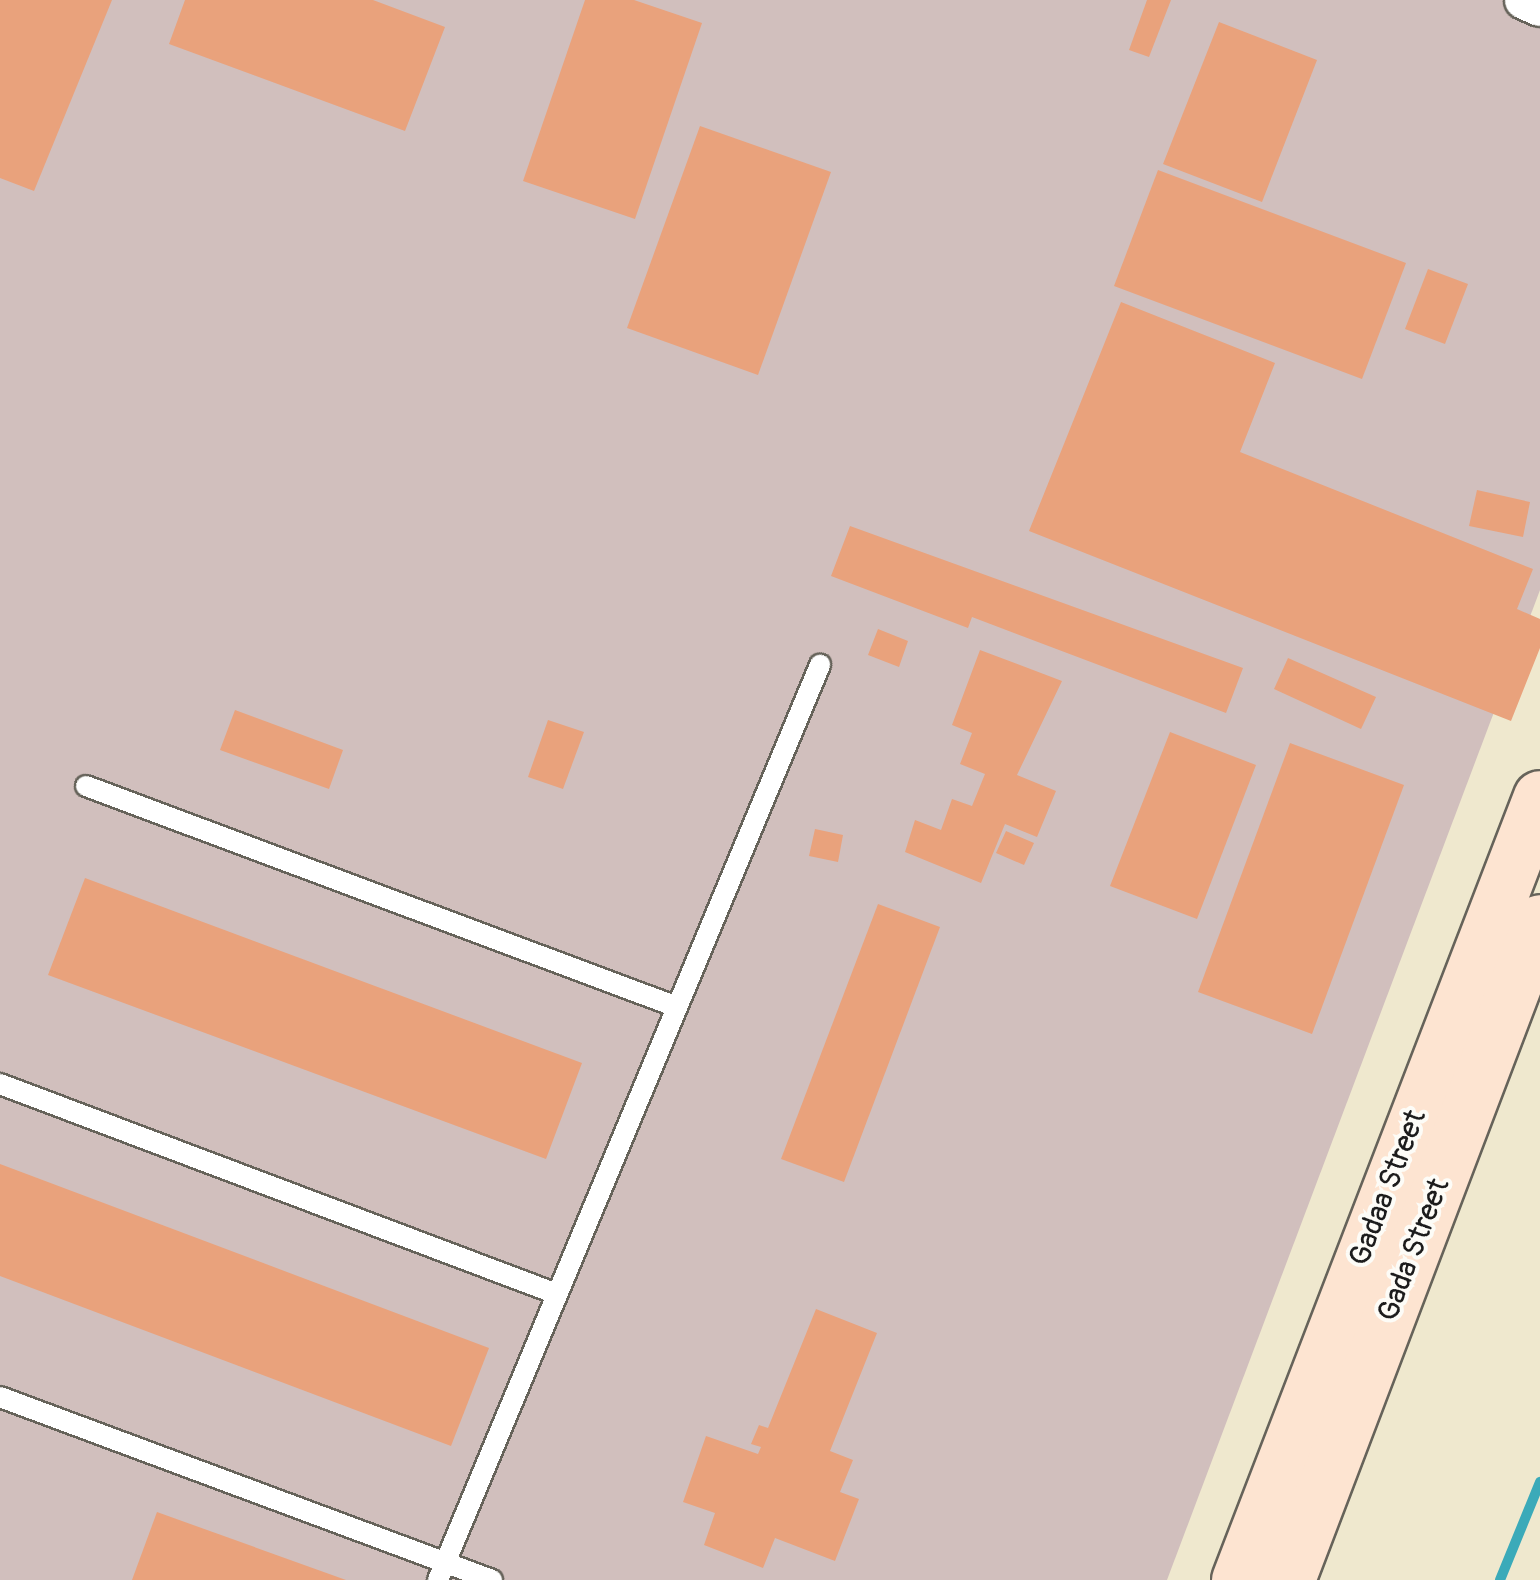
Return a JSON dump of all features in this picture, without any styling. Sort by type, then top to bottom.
[{"type":"main road","name":"Gadaa Street","points":[[1238,1580],[1540,797]]},
{"type":"main road","name":"Gada Street","points":[[1289,1580],[1540,921]]},
{"type":"street","points":[[1524,0],[1540,7]]},
{"type":"lane","points":[[442,1571],[820,665]]},
{"type":"lane","points":[[86,786],[677,1006]]},
{"type":"lane","points":[[0,1084],[557,1294]]},
{"type":"lane","points":[[0,1397],[442,1571],[492,1580]]},
{"type":"shaded area","points":[[0,0],[1540,0],[1540,590],[1167,1580],[0,1580]]},
{"type":"building","points":[[0,0],[112,0],[34,191],[0,178]]},
{"type":"building","points":[[185,0],[373,0],[445,27],[405,131],[169,44]]},
{"type":"building","points":[[585,0],[634,0],[702,23],[635,219],[523,181]]},
{"type":"building","points":[[1147,0],[1171,0],[1149,57],[1129,50]]},
{"type":"building","points":[[1219,22],[1317,60],[1262,202],[1163,164]]},
{"type":"building","points":[[700,126],[831,172],[758,375],[627,328]]},
{"type":"building","points":[[1158,170],[1406,263],[1362,379],[1114,286]]},
{"type":"building","points":[[1428,269],[1468,284],[1445,344],[1405,329]]},
{"type":"building","points":[[1121,302],[1275,363],[1240,452],[1533,569],[1517,609],[1540,619],[1540,648],[1511,721],[1029,531]]},
{"type":"building","points":[[1477,490],[1530,502],[1523,537],[1469,526]]},
{"type":"building","points":[[850,526],[1243,668],[1226,713],[972,617],[968,628],[831,576]]},
{"type":"building","points":[[878,629],[908,641],[899,667],[868,655]]},
{"type":"building","points":[[980,650],[1062,681],[1017,775],[1056,791],[1037,837],[1005,824],[981,883],[905,852],[915,820],[941,830],[952,799],[972,806],[985,774],[960,764],[972,733],[952,725]]},
{"type":"building","points":[[1288,658],[1376,697],[1361,729],[1274,689]]},
{"type":"building","points":[[235,710],[343,750],[329,789],[220,750]]},
{"type":"building","points":[[548,720],[584,732],[563,789],[528,777]]},
{"type":"building","points":[[1170,732],[1256,765],[1197,919],[1110,886]]},
{"type":"building","points":[[1290,743],[1404,785],[1312,1034],[1198,992]]},
{"type":"building","points":[[815,829],[843,835],[838,862],[809,856]]},
{"type":"building","points":[[1006,831],[1034,843],[1024,865],[996,853]]},
{"type":"building","points":[[85,878],[582,1063],[546,1159],[48,975]]},
{"type":"building","points":[[878,904],[940,927],[844,1182],[781,1159]]},
{"type":"building","points":[[0,1164],[489,1348],[451,1446],[0,1276]]},
{"type":"building","points":[[816,1309],[877,1333],[830,1451],[853,1460],[840,1492],[859,1499],[835,1561],[775,1538],[763,1568],[704,1545],[715,1513],[683,1502],[706,1436],[758,1454],[761,1447],[751,1444],[759,1425],[768,1428]]},
{"type":"building","points":[[157,1512],[346,1580],[132,1580]]},
{"type":"waterway","points":[[1500,1580],[1540,1482]]}]
